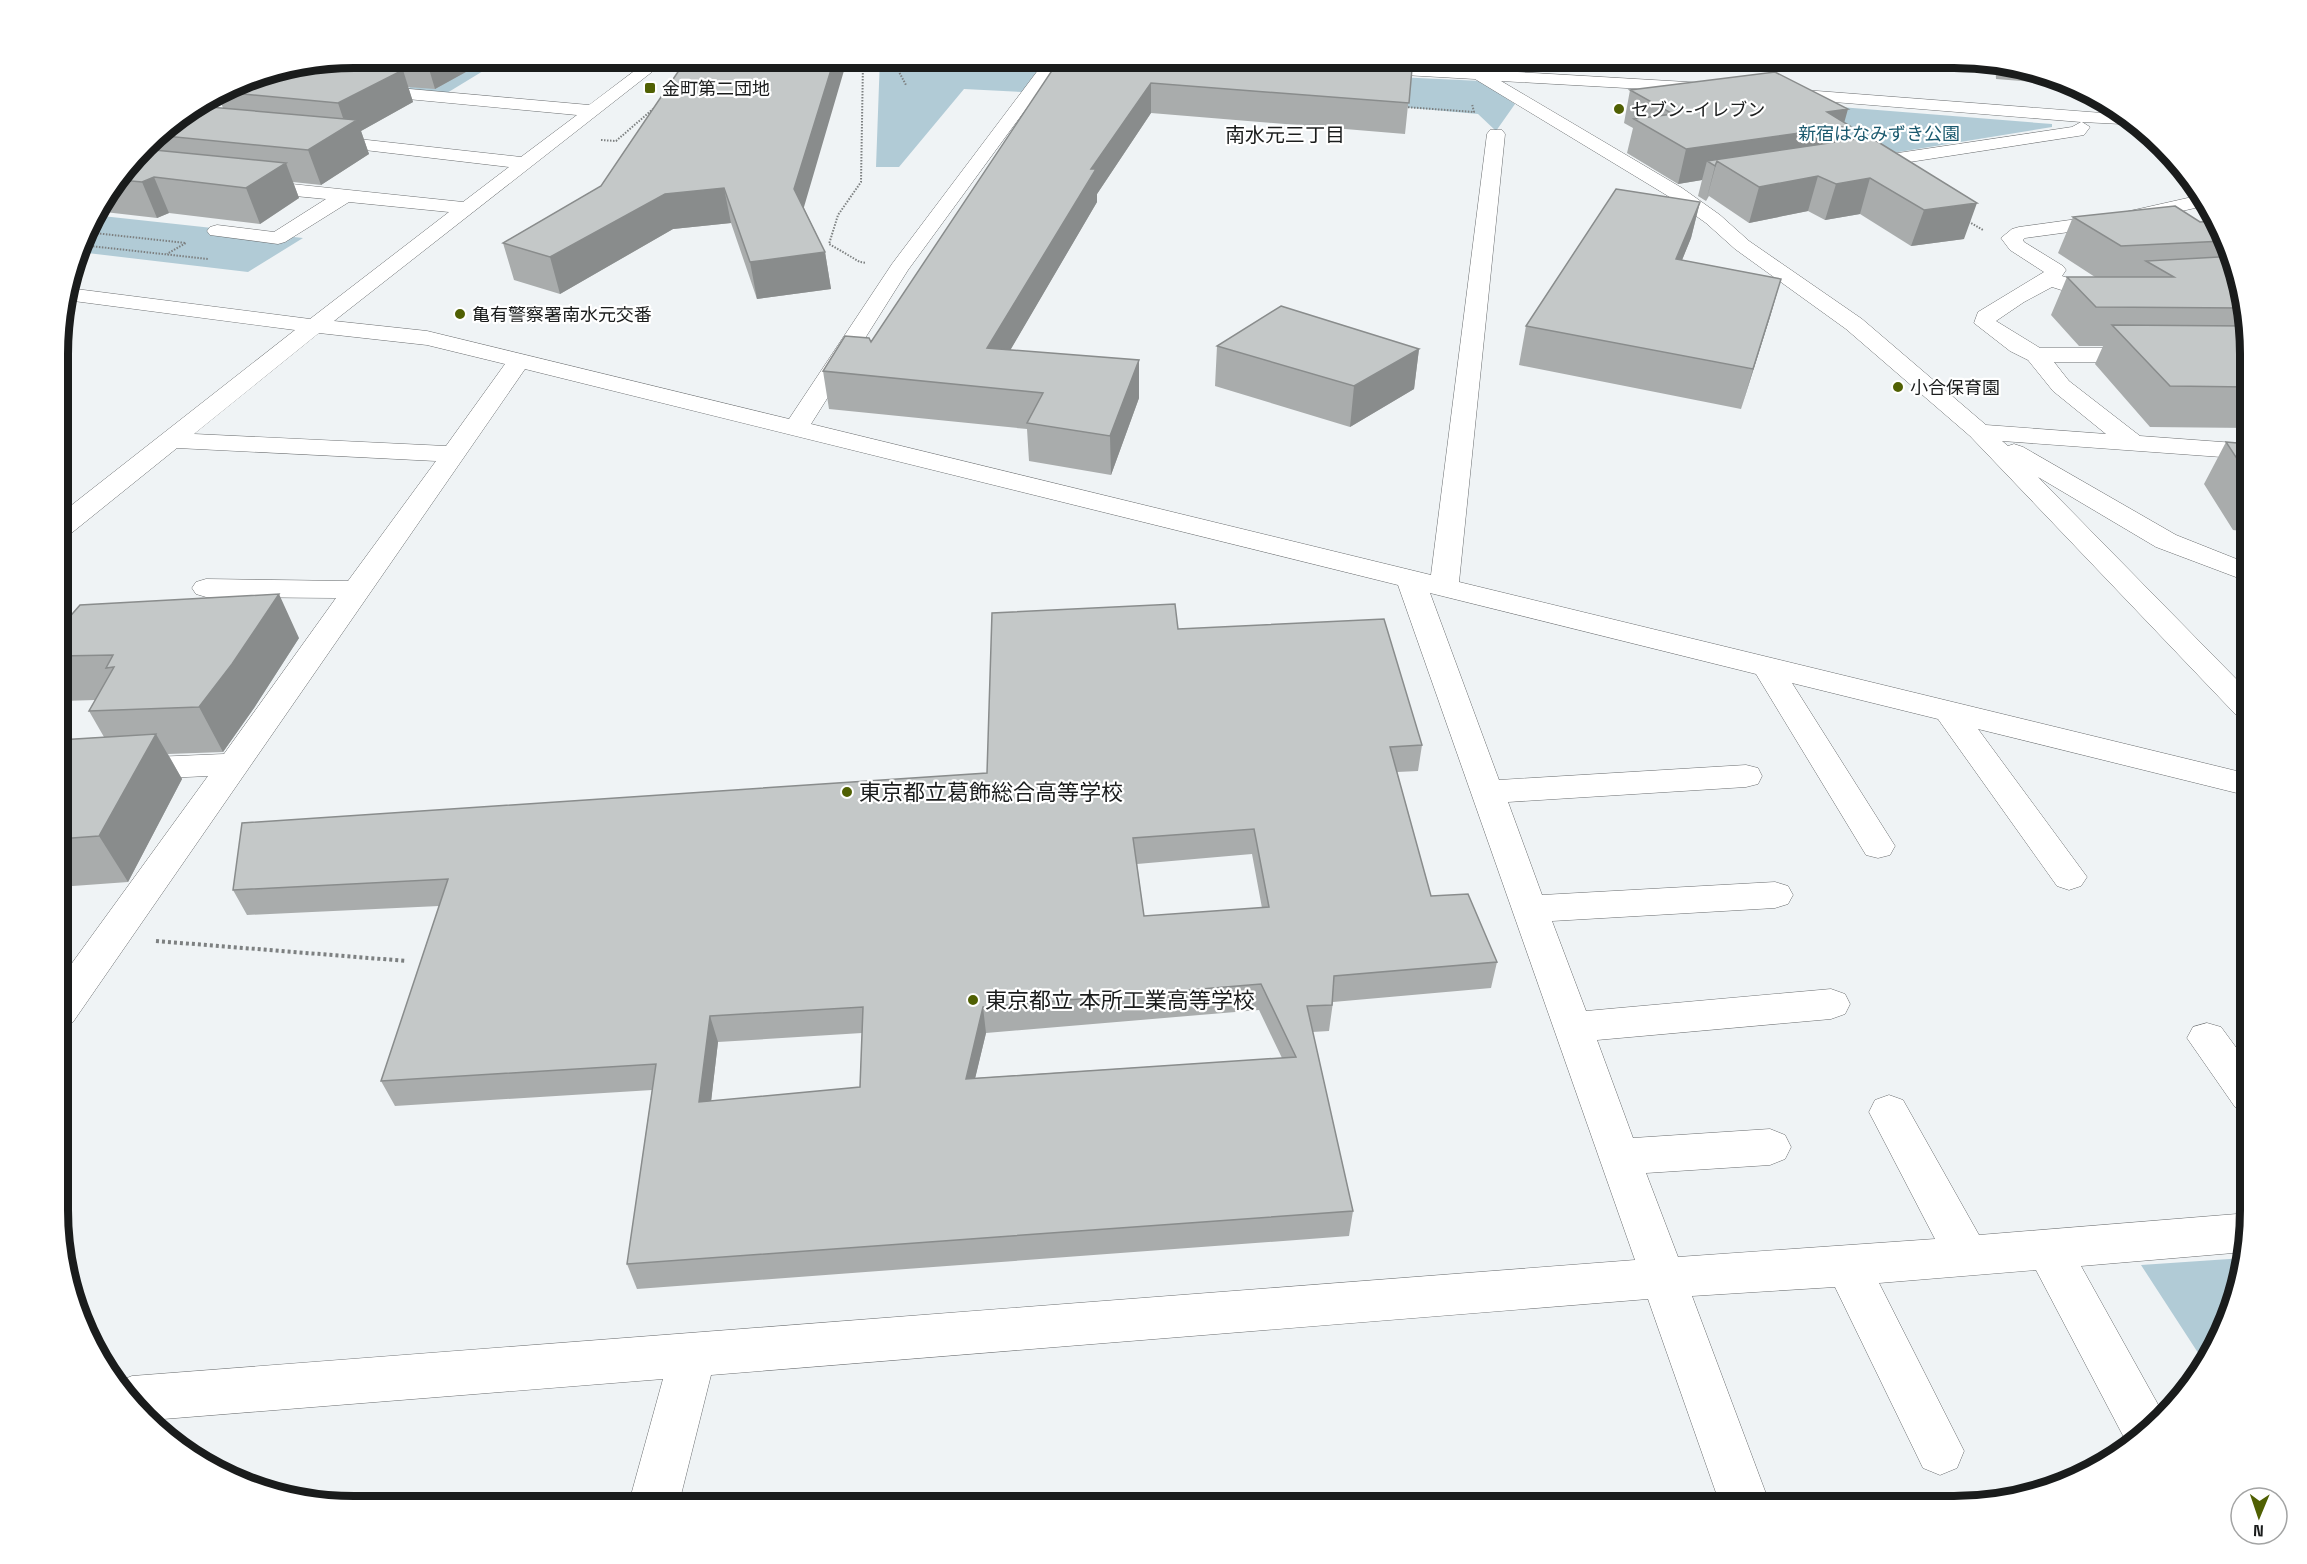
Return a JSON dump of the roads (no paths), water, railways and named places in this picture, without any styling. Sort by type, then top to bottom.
[{"type":"street","points":[[68,522],[314,326],[649,68]]},
{"type":"street","points":[[796,428],[899,268],[1048,68]]},
{"type":"street","points":[[1370,68],[1478,73],[1561,71],[1733,90]]},
{"type":"street","points":[[1469,68],[1675,192],[1713,219],[1742,245],[1854,324],[1979,431],[2240,698]]},
{"type":"street","points":[[344,88],[593,111]]},
{"type":"street","points":[[1757,92],[2117,119]]},
{"type":"street","points":[[1836,168],[2078,131],[2081,128],[2075,116]]},
{"type":"street","points":[[1496,134],[1427,585],[1487,792],[1742,1496]]},
{"type":"street","points":[[303,139],[525,163]]},
{"type":"street","points":[[230,183],[466,208]]},
{"type":"street","points":[[1675,192],[1698,189]]},
{"type":"street","points":[[217,231],[278,238],[346,195]]},
{"type":"street","points":[[2132,442],[2061,387],[2036,355],[2018,346],[1985,323],[1986,317],[2049,279],[2056,270],[2017,246],[2011,238],[2019,233],[2139,215],[2175,206],[2199,208]]},
{"type":"street","points":[[2139,215],[2167,231]]},
{"type":"street","points":[[2049,279],[2090,293],[2123,291]]},
{"type":"street","points":[[74,295],[427,338],[2240,783]]},
{"type":"street","points":[[2036,355],[2166,356]]},
{"type":"street","points":[[68,995],[87,957],[233,765],[520,360]]},
{"type":"street","points":[[1979,431],[2240,451]]},
{"type":"street","points":[[1979,431],[2166,541],[2240,570]]},
{"type":"street","points":[[173,440],[455,454]]},
{"type":"street","points":[[68,496],[98,498]]},
{"type":"street","points":[[206,588],[359,590]]},
{"type":"street","points":[[1767,667],[1878,846]]},
{"type":"street","points":[[1948,712],[2069,877]]},
{"type":"street","points":[[68,772],[233,765]]},
{"type":"street","points":[[1487,792],[1746,776]]},
{"type":"street","points":[[1529,909],[1775,895]]},
{"type":"street","points":[[1572,1027],[1830,1004]]},
{"type":"street","points":[[2207,1038],[2240,1083]]},
{"type":"street","points":[[1889,1112],[1967,1256]]},
{"type":"street","points":[[1620,1157],[1770,1147]]},
{"type":"street","points":[[138,1399],[1664,1278],[1847,1266],[2239,1233]]},
{"type":"street","points":[[2048,1248],[2143,1425]]},
{"type":"street","points":[[1847,1266],[1940,1451]]},
{"type":"street","points":[[656,1496],[693,1356]]},
{"type":"place","name":"金町第二団地","points":[[650,88]]},
{"type":"place","name":"セブン-イレブン","points":[[1619,109]]},
{"type":"place","name":"亀有警察署南水元交番","points":[[460,314]]},
{"type":"place","name":"小合保育園","points":[[1898,387]]},
{"type":"place","name":"東京都立葛飾総合高等学校","points":[[847,792]]},
{"type":"place","name":"東京都立 本所工業高等学校","points":[[973,1000]]},
{"type":"district","name":"南水元三丁目","points":[[1285,135]]},
{"type":"park label","name":"新宿はなみずき公園","points":[[1879,133]]}]
